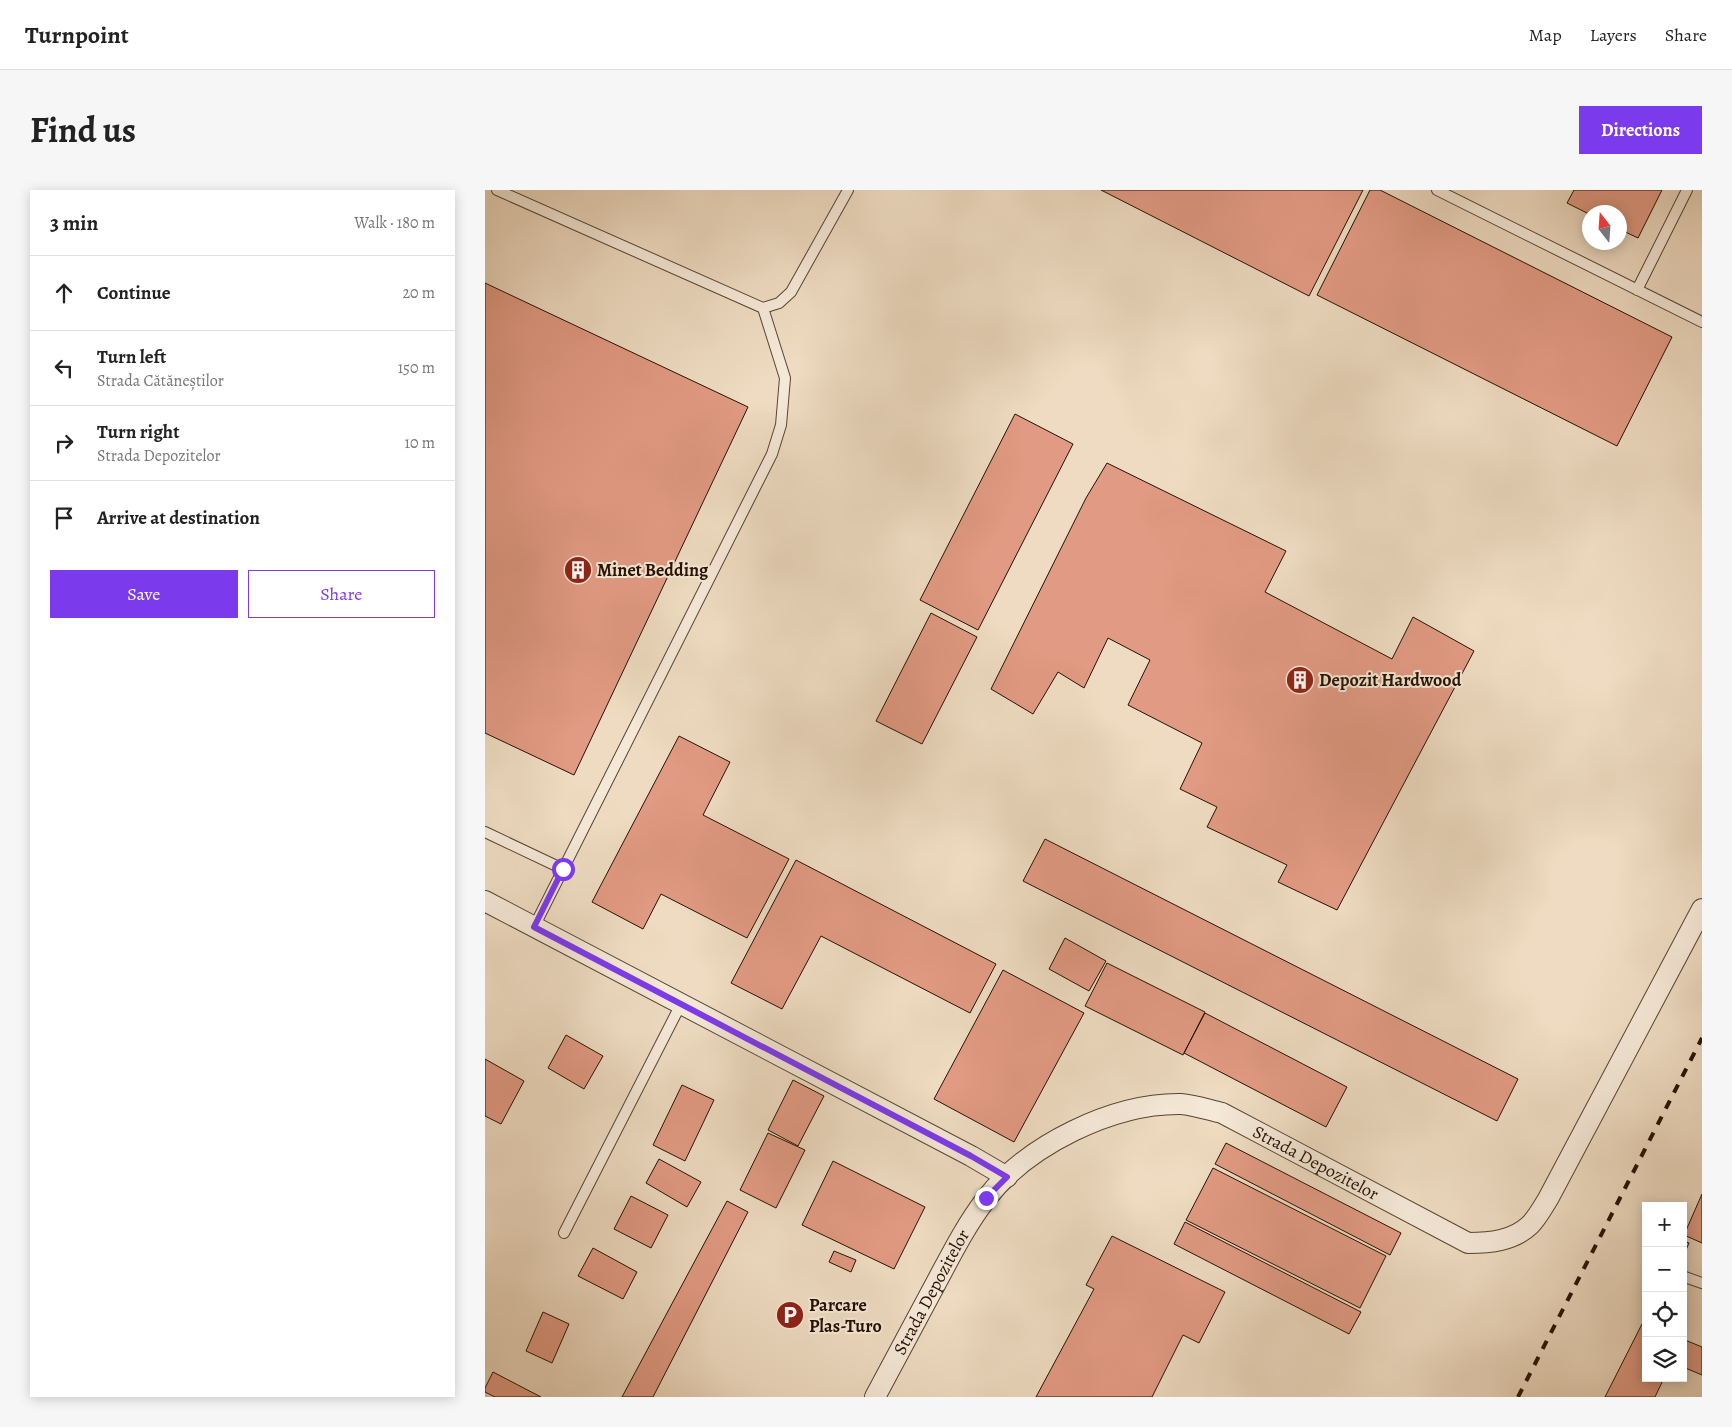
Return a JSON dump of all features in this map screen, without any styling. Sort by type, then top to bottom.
[{"type":"street","points":[[485,901],[971,1156],[1007,1177]]},
{"type":"street","name":"Strada Depozitelor","points":[[875,1397],[950,1257],[986,1198],[1007,1177],[1039,1152],[1088,1123],[1141,1107],[1182,1104],[1222,1113],[1468,1243],[1488,1243],[1510,1238],[1531,1225],[1548,1199],[1702,909]]},
{"type":"lane","points":[[497,190],[763,308],[779,303],[791,292],[848,190]]},
{"type":"lane","points":[[1437,190],[1702,322]]},
{"type":"lane","points":[[1637,290],[1687,190]]},
{"type":"lane","points":[[534,927],[772,454],[781,425],[785,378],[763,308]]},
{"type":"lane","points":[[485,832],[563,869]]},
{"type":"lane","points":[[563,1233],[681,1004]]},
{"type":"lane","points":[[1687,1278],[1702,1283]]},
{"type":"building","points":[[1101,190],[1363,190],[1309,296]]},
{"type":"building","points":[[1370,190],[1380,190],[1672,337],[1617,446],[1317,295]]},
{"type":"building","points":[[1574,190],[1662,190],[1638,238],[1627,233],[1627,205],[1582,205],[1582,210],[1567,203]]},
{"type":"building","name":"Minet Bedding","points":[[485,283],[748,407],[574,775],[485,733]]},
{"type":"building","points":[[1015,414],[1073,444],[978,630],[920,600]]},
{"type":"building","name":"Depozit Hardwood","points":[[1107,463],[1286,551],[1265,592],[1392,659],[1413,617],[1474,651],[1337,910],[1278,882],[1287,865],[1207,827],[1217,807],[1180,789],[1202,743],[1128,705],[1150,660],[1108,638],[1084,688],[1058,672],[1033,714],[991,689],[1086,498]]},
{"type":"building","points":[[931,613],[977,637],[922,744],[876,721]]},
{"type":"building","points":[[679,736],[730,762],[703,815],[789,859],[747,938],[661,894],[643,929],[592,902]]},
{"type":"building","points":[[1045,839],[1518,1079],[1497,1121],[1023,881]]},
{"type":"building","points":[[796,860],[996,964],[970,1013],[821,936],[782,1009],[731,983]]},
{"type":"building","points":[[1065,938],[1106,961],[1089,991],[1049,969]]},
{"type":"building","points":[[1107,963],[1205,1012],[1183,1055],[1085,1006]]},
{"type":"building","points":[[1003,970],[1084,1013],[1014,1142],[934,1099]]},
{"type":"building","points":[[1205,1013],[1347,1087],[1326,1127],[1184,1053]]},
{"type":"building","points":[[566,1035],[603,1056],[584,1089],[548,1068]]},
{"type":"building","points":[[485,1059],[524,1081],[501,1124],[485,1116]]},
{"type":"building","points":[[793,1080],[824,1096],[798,1146],[768,1130]]},
{"type":"building","points":[[682,1085],[714,1100],[685,1161],[653,1145]]},
{"type":"building","points":[[768,1133],[805,1150],[776,1208],[740,1190]]},
{"type":"building","points":[[1226,1143],[1401,1233],[1390,1255],[1215,1164]]},
{"type":"building","points":[[659,1159],[701,1182],[687,1207],[646,1183]]},
{"type":"building","points":[[833,1161],[925,1207],[894,1269],[802,1225]]},
{"type":"building","points":[[1213,1168],[1386,1256],[1360,1308],[1186,1220]]},
{"type":"building","points":[[1702,1194],[1702,1243],[1687,1236],[1687,1228]]},
{"type":"building","points":[[631,1196],[668,1215],[651,1248],[614,1229]]},
{"type":"building","points":[[727,1201],[748,1212],[653,1397],[622,1397]]},
{"type":"building","points":[[1185,1222],[1361,1312],[1349,1334],[1174,1244]]},
{"type":"building","points":[[1112,1236],[1225,1292],[1199,1343],[1183,1335],[1152,1397],[1036,1397],[1094,1289],[1086,1285]]},
{"type":"building","points":[[593,1248],[637,1272],[623,1299],[578,1276]]},
{"type":"building","points":[[834,1251],[856,1260],[851,1272],[829,1262]]},
{"type":"building","points":[[543,1312],[569,1324],[552,1363],[526,1351]]},
{"type":"building","points":[[1642,1324],[1642,1382],[1662,1382],[1655,1397],[1605,1397]]},
{"type":"building","points":[[1687,1341],[1702,1347],[1702,1375],[1687,1369]]},
{"type":"building","points":[[493,1372],[541,1397],[495,1397],[485,1392]]},
{"type":"railway","points":[[1518,1397],[1702,1038]]},
{"type":"place","name":"Minet Bedding","points":[[578,570]]},
{"type":"place","name":"Depozit Hardwood","points":[[1300,680]]},
{"type":"place","name":"Parcare Plas-Turo","points":[[790,1315]]},
{"type":"route","points":[[563,869],[534,927],[971,1156],[1007,1177],[986,1198]]}]
